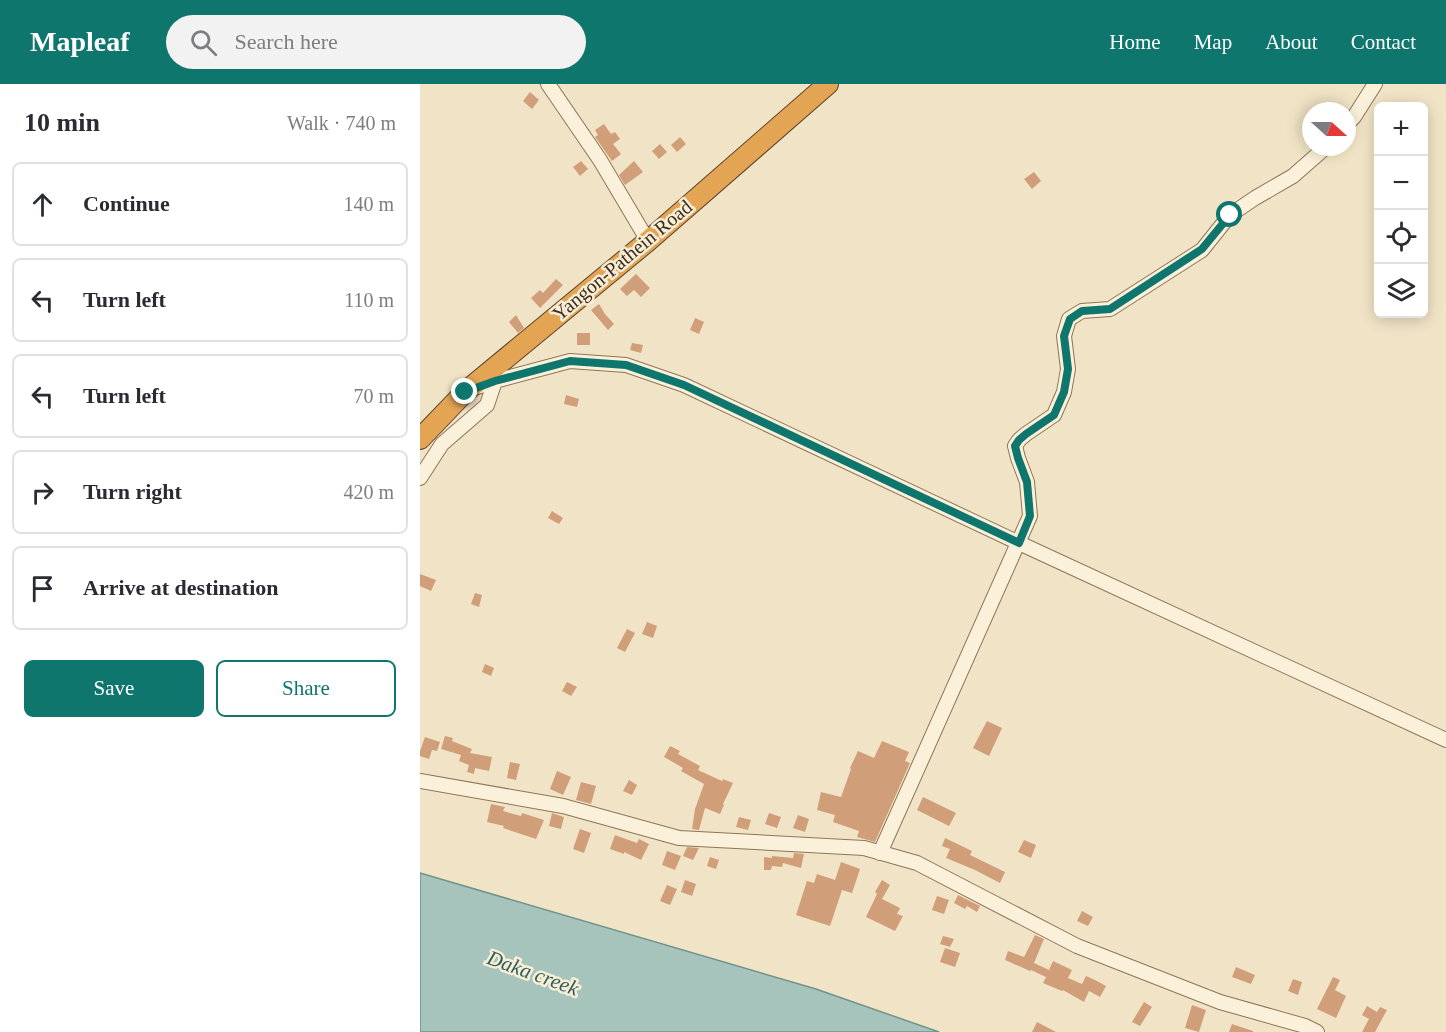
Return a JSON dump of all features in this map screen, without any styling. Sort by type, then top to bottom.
[{"type":"highway","name":"Yangon-Pathein Road","points":[[420,439],[465,392],[648,241],[828,84]]},
{"type":"street","points":[[548,84],[600,160],[648,241]]},
{"type":"street","points":[[1356,114],[1375,84]]},
{"type":"street","points":[[880,853],[1030,516],[1027,482],[1015,446],[1026,434],[1054,415],[1064,392],[1068,369],[1064,336],[1070,319],[1082,311],[1110,309],[1202,249],[1230,215],[1293,176],[1316,156]]},
{"type":"street","points":[[465,392],[495,381],[570,361],[626,365],[684,385],[1446,740]]},
{"type":"street","points":[[420,478],[442,444],[487,405],[495,381]]},
{"type":"street","points":[[420,781],[563,806],[679,838],[864,848],[917,863],[1077,946],[1220,1002],[1305,1026],[1317,1032]]},
{"type":"water","name":"Daka creek","points":[[420,873],[816,989],[939,1032],[420,1032]]},
{"type":"building","points":[[530,92],[539,100],[532,109],[523,101]]},
{"type":"building","points":[[604,124],[611,134],[615,132],[620,139],[613,144],[621,154],[612,161],[595,137],[598,135],[595,130]]},
{"type":"building","points":[[680,137],[686,144],[677,152],[671,145]]},
{"type":"building","points":[[660,144],[667,152],[659,159],[652,151]]},
{"type":"building","points":[[581,161],[588,169],[580,176],[573,167]]},
{"type":"building","points":[[634,161],[643,172],[625,185],[619,175]]},
{"type":"building","points":[[1034,172],[1041,181],[1032,189],[1024,179]]},
{"type":"building","points":[[636,274],[650,288],[641,297],[634,290],[627,296],[620,289]]},
{"type":"building","points":[[556,279],[563,285],[540,308],[531,298],[540,290],[543,293]]},
{"type":"building","points":[[599,304],[614,324],[608,330],[591,310]]},
{"type":"building","points":[[516,315],[524,328],[518,333],[509,322]]},
{"type":"building","points":[[695,318],[704,322],[699,334],[690,330]]},
{"type":"building","points":[[577,333],[590,333],[590,345],[577,345]]},
{"type":"building","points":[[632,343],[643,345],[641,353],[630,350]]},
{"type":"building","points":[[566,395],[579,399],[577,407],[564,404]]},
{"type":"building","points":[[552,511],[563,518],[559,524],[548,518]]},
{"type":"building","points":[[420,574],[436,580],[431,591],[420,586]]},
{"type":"building","points":[[475,593],[482,595],[479,607],[471,604]]},
{"type":"building","points":[[647,622],[657,626],[653,638],[642,634]]},
{"type":"building","points":[[627,629],[635,633],[625,652],[617,648]]},
{"type":"building","points":[[485,664],[494,668],[491,676],[482,672]]},
{"type":"building","points":[[567,682],[577,687],[571,696],[562,691]]},
{"type":"building","points":[[987,721],[1002,728],[989,756],[973,748]]},
{"type":"building","points":[[445,736],[472,749],[470,753],[492,757],[489,771],[475,768],[474,774],[467,772],[469,765],[459,761],[461,755],[441,749]]},
{"type":"building","points":[[425,737],[440,742],[437,751],[432,750],[429,759],[420,756]]},
{"type":"building","points":[[882,741],[909,752],[905,761],[910,763],[875,842],[857,837],[859,831],[833,822],[835,815],[817,810],[821,792],[841,797],[858,751],[874,758]]},
{"type":"building","points":[[670,746],[680,751],[678,754],[700,766],[698,770],[722,781],[723,779],[733,783],[720,814],[705,808],[699,830],[692,829],[695,809],[704,784],[681,771],[683,768],[664,757]]},
{"type":"building","points":[[510,762],[520,764],[516,780],[507,778]]},
{"type":"building","points":[[557,771],[571,777],[563,795],[550,789]]},
{"type":"building","points":[[629,780],[637,785],[632,795],[623,791]]},
{"type":"building","points":[[581,782],[596,786],[591,804],[576,800]]},
{"type":"building","points":[[923,797],[956,813],[949,826],[917,810]]},
{"type":"building","points":[[491,804],[505,807],[503,811],[521,816],[522,813],[544,820],[536,839],[487,822]]},
{"type":"building","points":[[552,813],[564,817],[561,829],[549,826]]},
{"type":"building","points":[[769,813],[781,817],[777,828],[765,824]]},
{"type":"building","points":[[798,815],[809,819],[805,832],[793,828]]},
{"type":"building","points":[[739,817],[751,820],[748,830],[736,827]]},
{"type":"building","points":[[580,829],[591,833],[584,853],[573,849]]},
{"type":"building","points":[[615,835],[637,843],[639,839],[649,844],[641,860],[624,852],[624,854],[610,849]]},
{"type":"building","points":[[945,838],[972,851],[970,855],[1005,872],[1000,883],[946,858],[950,849],[942,846]]},
{"type":"building","points":[[1024,840],[1036,845],[1031,858],[1018,852]]},
{"type":"building","points":[[687,847],[699,848],[693,860],[683,856]]},
{"type":"building","points":[[667,851],[681,856],[675,870],[662,865]]},
{"type":"building","points":[[794,853],[804,854],[801,868],[783,863],[782,867],[772,866],[771,870],[764,870],[764,857],[793,858]]},
{"type":"building","points":[[710,857],[719,860],[716,869],[707,866]]},
{"type":"building","points":[[841,862],[860,869],[852,893],[842,890],[830,926],[796,915],[807,881],[814,883],[817,874],[835,880]]},
{"type":"building","points":[[685,880],[696,884],[692,896],[681,892]]},
{"type":"building","points":[[882,880],[890,885],[882,899],[900,908],[897,914],[903,916],[895,931],[866,917]]},
{"type":"building","points":[[667,885],[677,889],[670,905],[660,901]]},
{"type":"building","points":[[958,895],[980,906],[977,912],[967,906],[965,909],[954,903]]},
{"type":"building","points":[[937,896],[949,900],[944,914],[932,910]]},
{"type":"building","points":[[1082,911],[1093,917],[1088,926],[1077,921]]},
{"type":"building","points":[[1035,935],[1044,939],[1034,963],[1049,970],[1053,961],[1072,970],[1068,978],[1082,984],[1086,976],[1095,980],[1106,986],[1100,997],[1089,991],[1084,1002],[1063,990],[1043,983],[1046,977],[1005,960],[1008,951],[1024,957]]},
{"type":"building","points":[[943,936],[954,939],[950,947],[940,944]]},
{"type":"building","points":[[945,948],[960,953],[955,967],[940,962]]},
{"type":"building","points":[[1236,967],[1255,975],[1251,984],[1232,977]]},
{"type":"building","points":[[1333,977],[1340,980],[1335,990],[1346,996],[1336,1018],[1317,1009]]},
{"type":"building","points":[[1293,979],[1302,982],[1298,995],[1288,991]]},
{"type":"building","points":[[1144,1002],[1152,1007],[1140,1026],[1132,1022]]},
{"type":"building","points":[[1192,1005],[1206,1010],[1199,1032],[1185,1028]]},
{"type":"building","points":[[1367,1006],[1377,1012],[1380,1007],[1387,1010],[1375,1032],[1362,1032],[1369,1019],[1362,1015]]},
{"type":"building","points":[[1037,1022],[1056,1032],[1032,1032]]},
{"type":"building","points":[[1232,1024],[1253,1031],[1253,1032],[1229,1032]]},
{"type":"route","points":[[465,392],[495,381],[570,361],[626,365],[684,385],[1019,543],[1030,516],[1027,482],[1015,446],[1026,434],[1054,415],[1064,392],[1068,369],[1064,336],[1070,319],[1082,311],[1110,309],[1202,249],[1230,215]]}]
